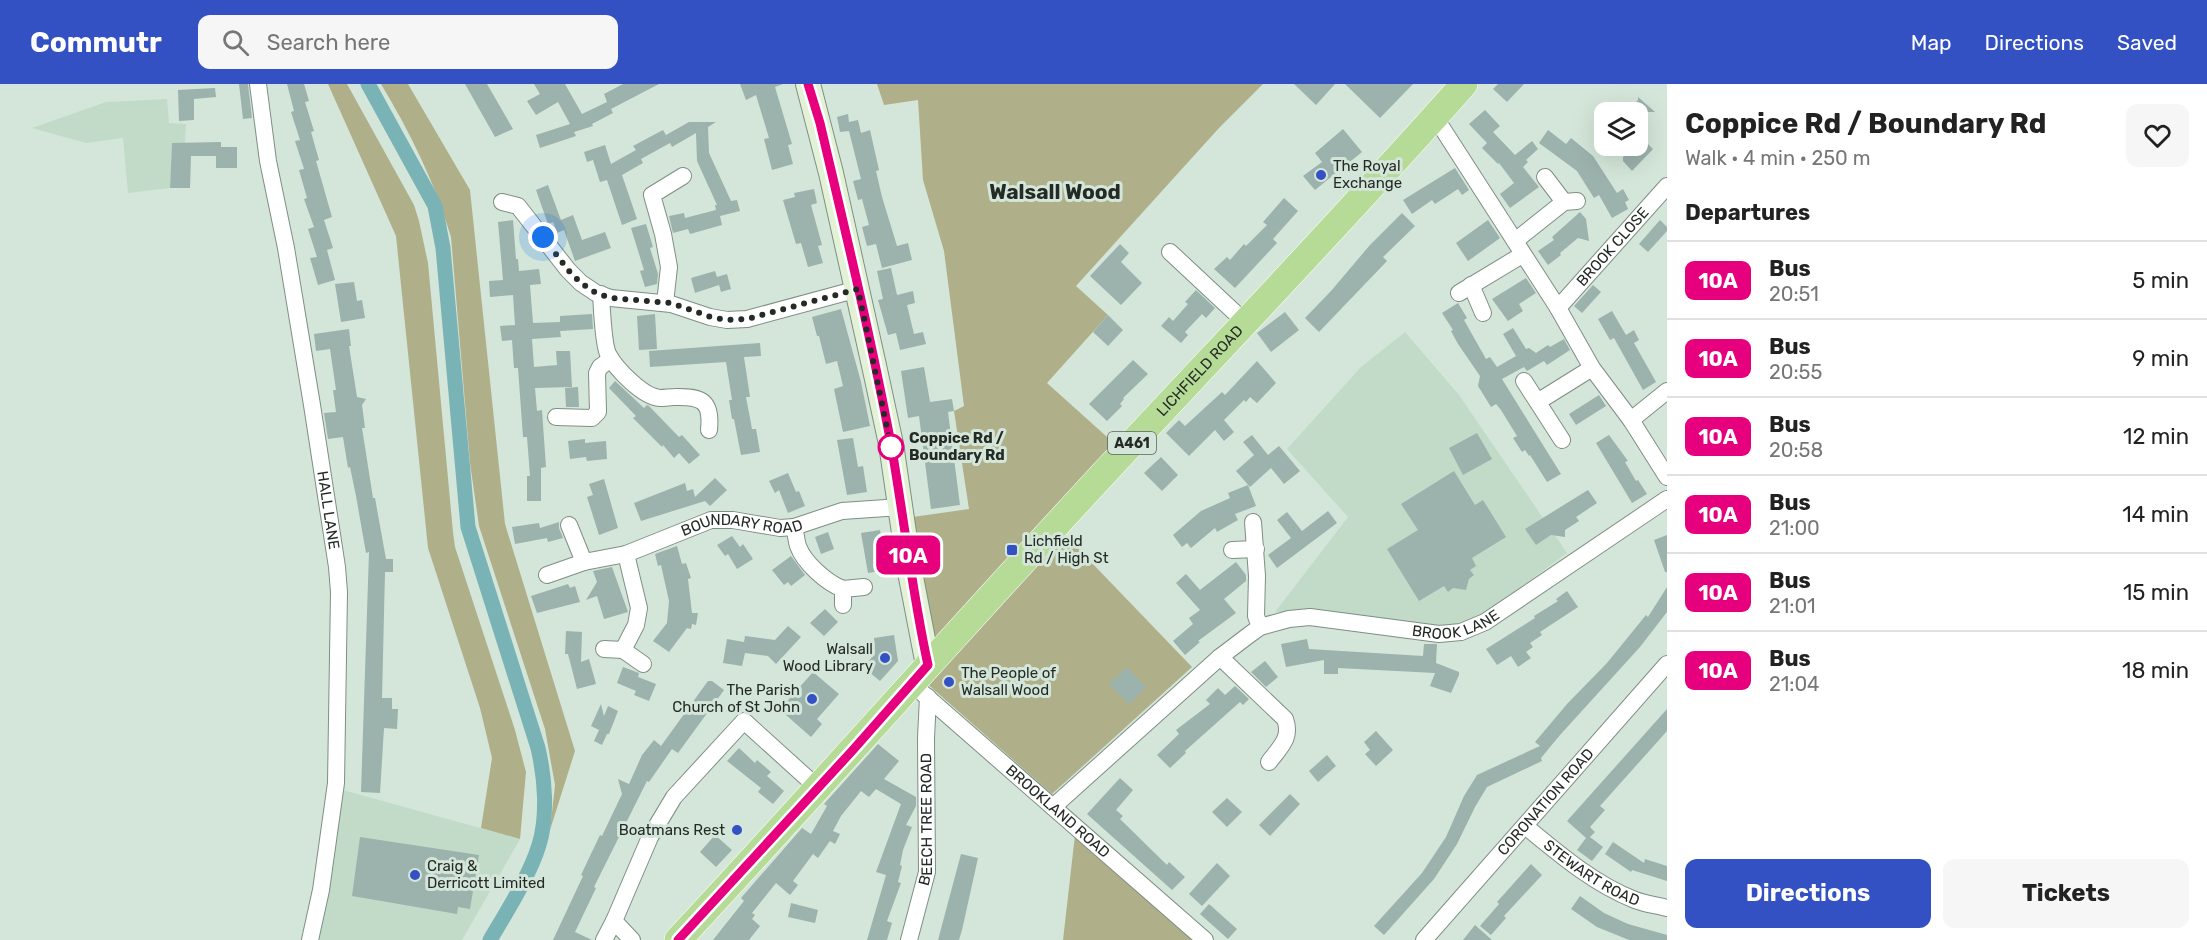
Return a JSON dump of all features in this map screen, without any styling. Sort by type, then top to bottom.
[{"type":"highway","name":"LICHFIELD ROAD","points":[[922,682],[1464,84]]},
{"type":"highway","name":"A461","points":[[678,940],[818,788],[922,682]]},
{"type":"main road","points":[[808,84],[820,123],[886,423],[901,507],[922,682]]},
{"type":"street","name":"HALL LANE","points":[[258,84],[268,160],[286,248],[312,405],[339,592],[336,783],[321,890],[310,940]]},
{"type":"street","points":[[1435,117],[1558,308],[1592,368],[1631,420],[1667,477]]},
{"type":"street","points":[[665,303],[669,267],[652,195],[683,177]]},
{"type":"street","points":[[1483,313],[1465,289],[1519,248],[1570,201],[1545,177]]},
{"type":"street","name":"BROOK CLOSE","points":[[1558,308],[1667,186]]},
{"type":"street","points":[[502,202],[518,206],[568,270],[581,283],[611,298],[665,303],[727,320],[747,319],[858,289]]},
{"type":"street","points":[[1170,252],[1246,323]]},
{"type":"street","points":[[601,294],[607,352],[617,368],[636,386],[658,398],[693,398],[706,404],[711,413],[709,430]]},
{"type":"street","points":[[556,417],[592,418],[598,412],[597,373],[600,367],[611,359]]},
{"type":"street","points":[[1539,401],[1592,368]]},
{"type":"street","points":[[1524,381],[1559,433]]},
{"type":"street","points":[[1631,420],[1667,391]]},
{"type":"street","name":"BROOK LANE","points":[[1053,807],[1220,657],[1260,627],[1289,619],[1310,617],[1439,634],[1461,632],[1485,622],[1667,499]]},
{"type":"street","name":"BOUNDARY ROAD","points":[[547,575],[584,562],[626,554],[711,520],[733,520],[780,528],[794,527],[842,511],[901,507]]},
{"type":"street","points":[[1253,522],[1256,549],[1256,616],[1260,627]]},
{"type":"street","points":[[569,525],[584,562]]},
{"type":"street","points":[[794,527],[799,548],[820,575],[843,597],[864,587]]},
{"type":"street","points":[[1232,550],[1256,549]]},
{"type":"street","points":[[624,650],[636,625],[639,608],[626,554]]},
{"type":"street","points":[[603,649],[624,650],[643,664]]},
{"type":"street","points":[[1220,657],[1285,719],[1289,729],[1287,737],[1269,762]]},
{"type":"street","name":"CORONATION ROAD","points":[[1424,940],[1667,664]]},
{"type":"street","name":"BROOKLAND ROAD","points":[[922,682],[1053,807],[1205,940]]},
{"type":"street","name":"BEECH TREE ROAD","points":[[909,940],[927,872],[926,738],[922,682]]},
{"type":"street","points":[[604,940],[650,837],[674,797],[745,714],[818,788]]},
{"type":"street","name":"STEWART ROAD","points":[[1525,826],[1559,854],[1602,884],[1636,900],[1667,908]]},
{"type":"street","points":[[614,921],[632,940]]},
{"type":"shaded area","points":[[328,84],[347,84],[414,205],[419,221],[428,263],[455,547],[515,730],[526,772],[520,839],[481,828],[492,758],[480,708],[428,548],[396,236]]},
{"type":"shaded area","points":[[381,84],[408,84],[470,190],[505,524],[575,751],[550,830],[555,785],[545,729],[479,526],[470,463],[451,237],[421,158]]},
{"type":"shaded area","points":[[877,84],[1263,84],[1219,128],[1076,286],[1108,315],[1047,383],[1116,445],[930,652],[913,517],[969,509],[954,411],[964,406],[944,251],[923,180],[918,100],[884,105]]},
{"type":"shaded area","points":[[167,99],[169,123],[186,124],[185,143],[172,143],[170,188],[128,193],[123,138],[86,143],[32,128],[106,102]]},
{"type":"shaded area","points":[[1405,332],[1459,395],[1567,553],[1481,616],[1458,624],[1439,625],[1319,612],[1275,612],[1348,517],[1287,449],[1361,367]]},
{"type":"shaded area","points":[[1065,535],[1192,667],[1052,794],[923,680]]},
{"type":"shaded area","points":[[343,790],[520,839],[462,940],[318,940]]},
{"type":"shaded area","points":[[1075,835],[1195,940],[1063,940]]},
{"type":"building","points":[[239,84],[248,84],[252,118],[243,119]]},
{"type":"building","points":[[287,84],[304,84],[309,101],[305,102],[314,131],[311,132],[319,160],[316,161],[332,217],[324,220],[333,248],[327,250],[335,280],[318,285],[310,258],[317,257],[308,229],[314,227],[304,199],[307,198],[299,170],[304,169],[295,141],[300,140],[291,112],[294,111]]},
{"type":"building","points":[[465,84],[487,84],[513,129],[495,137]]},
{"type":"building","points":[[534,84],[565,84],[582,114],[607,102],[604,94],[623,84],[659,84],[611,109],[613,113],[592,124],[593,126],[574,132],[576,136],[540,148],[536,135],[570,124],[558,102],[536,115],[527,101],[540,94]]},
{"type":"building","points":[[740,84],[783,84],[775,87],[792,144],[788,145],[793,164],[772,170],[764,139],[769,138],[756,95],[746,100]]},
{"type":"building","points":[[1294,84],[1335,84],[1316,105]]},
{"type":"building","points":[[1345,84],[1413,84],[1380,118]]},
{"type":"building","points":[[1498,84],[1524,84],[1507,102],[1493,89]]},
{"type":"building","points":[[215,88],[216,97],[194,99],[194,120],[179,121],[178,90]]},
{"type":"building","points":[[1485,110],[1500,126],[1493,132],[1515,155],[1532,141],[1538,149],[1526,160],[1528,162],[1523,167],[1539,187],[1510,208],[1500,194],[1514,183],[1499,163],[1482,148],[1487,143],[1469,124]]},
{"type":"building","points":[[848,114],[849,122],[858,120],[861,133],[870,130],[879,170],[876,171],[882,197],[897,246],[908,243],[912,260],[882,268],[876,244],[867,246],[862,227],[869,225],[862,199],[858,200],[853,181],[861,179],[849,131],[840,132],[837,117]]},
{"type":"building","points":[[689,122],[716,122],[708,127],[709,153],[731,201],[737,200],[740,211],[720,216],[722,225],[690,234],[688,229],[673,233],[669,216],[684,213],[685,218],[716,210],[715,205],[717,205],[697,161],[696,133],[672,147],[670,143],[641,159],[643,163],[622,175],[637,219],[622,225],[607,180],[600,182],[593,160],[587,162],[584,152],[605,145],[611,164],[636,150],[633,146],[663,130],[667,137],[666,135]]},
{"type":"building","points":[[1343,129],[1362,152],[1315,190],[1303,176],[1322,162],[1315,153]]},
{"type":"building","points":[[1548,130],[1566,144],[1571,138],[1593,156],[1617,193],[1623,189],[1629,200],[1625,202],[1628,209],[1612,218],[1599,195],[1594,198],[1577,171],[1539,143]]},
{"type":"building","points":[[221,142],[221,147],[237,147],[237,168],[216,168],[216,156],[191,156],[190,188],[170,188],[172,143]]},
{"type":"building","points":[[1648,144],[1653,149],[1648,154]]},
{"type":"building","points":[[1646,156],[1632,171],[1623,161],[1623,157]]},
{"type":"building","points":[[1455,168],[1469,190],[1462,195],[1458,189],[1435,204],[1432,200],[1412,214],[1403,200]]},
{"type":"building","points":[[548,185],[561,220],[573,215],[582,240],[605,232],[611,248],[575,261],[564,230],[557,233],[553,222],[548,224],[536,190]]},
{"type":"building","points":[[814,189],[817,203],[811,205],[822,245],[818,246],[823,263],[808,267],[801,243],[796,244],[783,200],[795,197],[794,193]]},
{"type":"building","points":[[1284,198],[1298,211],[1273,239],[1277,243],[1235,288],[1214,269],[1227,257],[1230,260],[1244,244],[1246,246],[1267,225],[1263,222]]},
{"type":"building","points":[[1580,212],[1586,219],[1589,241],[1578,238],[1548,265],[1538,251],[1554,240],[1552,237]]},
{"type":"building","points":[[1402,213],[1415,226],[1383,257],[1387,261],[1319,332],[1305,318]]},
{"type":"building","points":[[513,220],[519,271],[539,269],[541,284],[530,285],[533,323],[560,322],[560,316],[592,314],[593,329],[560,331],[561,337],[532,339],[534,367],[557,365],[556,351],[570,351],[572,387],[535,388],[537,411],[542,410],[546,467],[541,468],[541,501],[527,501],[527,476],[530,476],[527,437],[523,437],[518,368],[514,368],[512,340],[502,341],[500,326],[515,325],[513,295],[490,297],[489,281],[503,280],[498,222]]},
{"type":"building","points":[[1488,220],[1500,238],[1468,261],[1456,243]]},
{"type":"building","points":[[1660,220],[1667,227],[1667,231],[1648,252],[1639,244]]},
{"type":"building","points":[[646,224],[658,274],[657,284],[645,287],[640,271],[644,270],[631,228]]},
{"type":"building","points":[[1120,244],[1129,253],[1121,262],[1142,283],[1121,305],[1090,276]]},
{"type":"building","points":[[891,268],[897,295],[913,291],[915,303],[907,305],[914,334],[923,332],[926,344],[900,350],[896,333],[888,335],[878,300],[883,299],[877,271]]},
{"type":"building","points":[[715,271],[717,277],[727,274],[731,289],[721,292],[719,285],[695,293],[691,278]]},
{"type":"building","points":[[1526,278],[1536,293],[1519,304],[1523,311],[1508,321],[1492,299]]},
{"type":"building","points":[[354,282],[357,301],[362,300],[365,318],[341,322],[335,284]]},
{"type":"building","points":[[1593,285],[1601,292],[1582,313],[1574,306]]},
{"type":"building","points":[[1196,290],[1215,308],[1206,318],[1202,314],[1185,332],[1188,335],[1181,343],[1161,326],[1169,317],[1173,321],[1188,304],[1185,302]]},
{"type":"building","points":[[1458,303],[1467,318],[1464,320],[1486,359],[1490,357],[1497,367],[1516,356],[1503,334],[1513,328],[1526,349],[1529,348],[1536,353],[1564,339],[1570,350],[1547,365],[1544,361],[1527,371],[1524,367],[1502,379],[1561,474],[1547,482],[1530,455],[1525,450],[1522,452],[1513,438],[1517,436],[1501,410],[1496,404],[1491,407],[1478,386],[1480,376],[1458,344],[1451,331],[1453,330],[1442,313]]},
{"type":"building","points":[[841,309],[861,382],[870,426],[843,432],[834,389],[843,386],[837,361],[826,364],[812,317]]},
{"type":"building","points":[[1612,311],[1626,335],[1634,330],[1639,340],[1634,343],[1656,382],[1643,390],[1614,338],[1610,340],[1598,319]]},
{"type":"building","points":[[1285,312],[1299,330],[1271,352],[1257,333]]},
{"type":"building","points":[[655,314],[657,349],[639,350],[637,316]]},
{"type":"building","points":[[1108,315],[1123,330],[1108,346],[1093,332]]},
{"type":"building","points":[[349,329],[351,346],[349,346],[357,397],[366,399],[362,405],[365,428],[362,428],[373,498],[375,498],[386,559],[393,559],[393,572],[385,572],[382,698],[392,698],[392,709],[398,709],[397,729],[384,728],[380,793],[361,792],[369,552],[366,553],[343,437],[328,439],[324,413],[336,412],[333,390],[336,390],[330,349],[316,351],[314,334]]},
{"type":"building","points":[[760,343],[761,356],[744,357],[750,397],[746,397],[752,429],[756,429],[760,452],[741,455],[734,419],[732,419],[729,400],[732,400],[726,362],[650,367],[649,351]]},
{"type":"building","points":[[1133,360],[1148,374],[1123,398],[1120,404],[1122,406],[1107,421],[1089,404]]},
{"type":"building","points":[[1257,361],[1276,383],[1257,403],[1250,397],[1246,402],[1244,400],[1224,420],[1234,432],[1224,441],[1215,430],[1189,456],[1166,433],[1179,420],[1185,426],[1222,392],[1225,395]]},
{"type":"building","points":[[924,367],[930,402],[952,399],[954,411],[948,412],[960,505],[931,509],[919,416],[908,418],[901,371]]},
{"type":"building","points":[[615,381],[644,408],[649,406],[679,437],[682,435],[700,455],[689,464],[679,453],[674,458],[633,418],[636,416],[609,388]]},
{"type":"building","points":[[578,387],[579,407],[566,407],[565,388]]},
{"type":"building","points":[[1599,395],[1606,406],[1576,425],[1569,414]]},
{"type":"building","points":[[1477,433],[1492,459],[1463,475],[1449,448]]},
{"type":"building","points":[[1252,435],[1268,455],[1279,446],[1300,471],[1284,484],[1271,468],[1250,487],[1236,471],[1254,455],[1243,442]]},
{"type":"building","points":[[1609,435],[1628,461],[1625,462],[1636,481],[1638,480],[1647,494],[1632,503],[1596,443]]},
{"type":"building","points":[[853,438],[858,467],[863,466],[867,492],[847,495],[837,440]]},
{"type":"building","points":[[585,439],[585,443],[606,441],[607,459],[587,461],[586,457],[570,459],[568,441]]},
{"type":"building","points":[[1161,457],[1178,475],[1162,491],[1144,473]]},
{"type":"building","points":[[1454,471],[1475,505],[1483,500],[1506,537],[1472,558],[1476,566],[1470,570],[1474,575],[1469,579],[1466,590],[1453,588],[1448,592],[1444,586],[1419,601],[1387,549],[1418,530],[1401,504]]},
{"type":"building","points":[[788,473],[805,506],[788,513],[779,490],[775,493],[769,481]]},
{"type":"building","points":[[715,478],[727,490],[710,506],[705,501],[641,521],[634,503],[685,483],[687,491],[693,489],[695,497]]},
{"type":"building","points":[[604,479],[618,528],[599,535],[587,497],[593,495],[589,484]]},
{"type":"building","points":[[1248,485],[1256,506],[1235,514],[1238,520],[1217,532],[1215,528],[1191,548],[1187,543],[1182,547],[1173,535],[1201,511],[1230,498],[1228,493]]},
{"type":"building","points":[[1588,490],[1597,503],[1576,517],[1579,521],[1565,530],[1565,537],[1551,535],[1536,545],[1525,529]]},
{"type":"building","points":[[1328,511],[1337,523],[1277,568],[1268,555],[1291,538],[1277,520],[1287,512],[1302,531]]},
{"type":"building","points":[[559,522],[563,538],[548,542],[547,538],[515,544],[512,527],[539,523],[540,528]]},
{"type":"building","points":[[880,530],[886,570],[868,573],[861,533]]},
{"type":"building","points":[[828,532],[834,549],[821,554],[815,537]]},
{"type":"building","points":[[1667,535],[1667,572],[1665,572],[1654,540]]},
{"type":"building","points":[[732,536],[740,547],[743,544],[753,559],[737,569],[728,554],[725,556],[717,545]]},
{"type":"building","points":[[677,546],[682,564],[686,563],[691,578],[688,579],[692,613],[698,613],[696,625],[692,624],[691,629],[687,628],[669,652],[653,641],[667,623],[669,601],[661,565],[658,566],[655,554]]},
{"type":"building","points":[[791,556],[805,575],[791,586],[788,582],[784,585],[772,570]]},
{"type":"building","points":[[1236,562],[1246,575],[1246,581],[1224,599],[1236,613],[1198,641],[1200,642],[1185,655],[1173,641],[1193,624],[1189,618],[1200,610],[1176,583],[1186,574],[1200,590]]},
{"type":"building","points":[[612,567],[628,612],[604,619],[597,596],[586,600],[597,582],[593,571]]},
{"type":"building","points":[[568,584],[570,588],[575,586],[580,602],[537,613],[531,596]]},
{"type":"building","points":[[1667,587],[1667,612],[1640,647],[1560,735],[1541,758],[1542,761],[1487,787],[1457,844],[1434,879],[1384,935],[1374,926],[1422,873],[1446,837],[1464,796],[1477,775],[1540,746],[1535,742],[1567,704],[1607,663],[1646,615],[1648,617]]},
{"type":"building","points":[[1567,591],[1578,607],[1540,632],[1542,635],[1530,643],[1533,647],[1526,652],[1531,658],[1518,667],[1511,656],[1497,665],[1486,649],[1535,618],[1534,616],[1558,601],[1556,599]]},
{"type":"building","points":[[825,609],[838,622],[824,636],[810,623]]},
{"type":"building","points":[[788,626],[801,637],[776,664],[768,656],[745,653],[742,666],[723,663],[727,639],[744,642],[745,636],[775,640]]},
{"type":"building","points":[[566,631],[582,632],[581,662],[589,659],[596,684],[577,689],[568,654],[565,654]]},
{"type":"building","name":"Walsall Wood Library","points":[[894,635],[898,661],[880,681],[863,667],[875,654],[874,638]]},
{"type":"building","points":[[1307,639],[1309,649],[1423,656],[1424,644],[1437,644],[1436,663],[1459,672],[1459,675],[1451,693],[1430,686],[1435,673],[1338,668],[1338,674],[1324,674],[1324,660],[1286,667],[1281,644]]},
{"type":"building","points":[[1265,661],[1278,677],[1266,687],[1251,672]]},
{"type":"building","points":[[623,667],[639,673],[638,677],[656,684],[649,701],[634,695],[636,691],[617,683]]},
{"type":"building","points":[[1127,667],[1146,687],[1129,704],[1109,684]]},
{"type":"building","name":"The Parish Church of St John","points":[[813,672],[839,694],[817,719],[822,724],[811,737],[786,715],[790,710],[784,705]]},
{"type":"building","points":[[708,681],[712,681],[724,690],[678,753],[672,749],[649,782],[647,781],[594,887],[596,888],[575,932],[592,940],[553,940],[583,876],[581,875],[622,794],[618,779],[629,784],[642,755],[654,740],[661,746]]},
{"type":"building","points":[[1235,686],[1249,699],[1243,705],[1240,702],[1185,751],[1186,753],[1170,768],[1157,755],[1179,734],[1176,730],[1210,704],[1206,700],[1218,688],[1225,695]]},
{"type":"building","points":[[601,704],[604,716],[608,706],[618,711],[602,745],[594,741],[599,730],[591,726]]},
{"type":"building","points":[[1667,709],[1667,731],[1600,806],[1605,810],[1590,827],[1595,832],[1590,837],[1603,847],[1592,861],[1577,850],[1586,838],[1567,821]]},
{"type":"building","points":[[1376,731],[1393,750],[1376,766],[1365,754],[1370,750],[1364,742]]},
{"type":"building","points":[[878,744],[899,761],[884,779],[916,797],[916,806],[906,825],[912,827],[900,865],[902,866],[898,882],[901,883],[887,921],[892,923],[887,940],[867,940],[886,875],[876,872],[901,804],[876,789],[869,797],[861,791],[841,816],[833,831],[840,834],[835,844],[830,841],[818,858],[813,854],[793,881],[798,885],[790,895],[776,883],[752,913],[755,915],[752,919],[760,926],[749,940],[713,940],[744,901],[741,898],[802,828],[811,834],[827,806],[824,804]]},
{"type":"building","points":[[739,748],[755,763],[757,760],[771,772],[767,776],[784,791],[773,804],[758,792],[761,788],[727,761]]},
{"type":"building","points":[[1327,755],[1336,766],[1318,782],[1309,771]]},
{"type":"building","points":[[1120,778],[1133,790],[1116,810],[1123,816],[1120,819],[1167,865],[1169,862],[1185,877],[1172,890],[1087,814]]},
{"type":"building","points":[[1290,794],[1300,804],[1270,836],[1259,825]]},
{"type":"building","points":[[1227,798],[1242,812],[1227,827],[1212,812]]},
{"type":"building","points":[[715,835],[732,850],[716,867],[700,852]]},
{"type":"building","name":"Craig & Derricott Limited","points":[[360,837],[479,855],[470,909],[458,907],[457,914],[352,896]]},
{"type":"building","points":[[1613,842],[1644,863],[1645,859],[1667,866],[1667,881],[1632,870],[1631,872],[1605,854]]},
{"type":"building","points":[[961,854],[978,858],[962,930],[959,940],[938,940]]},
{"type":"building","points":[[1217,863],[1230,876],[1202,906],[1189,894]]},
{"type":"building","points":[[1531,864],[1542,875],[1504,916],[1506,918],[1491,935],[1480,926],[1499,904],[1497,902]]},
{"type":"building","points":[[1580,896],[1604,913],[1628,924],[1667,935],[1667,940],[1629,940],[1597,927],[1571,909]]},
{"type":"building","points":[[791,903],[818,910],[815,923],[788,917]]},
{"type":"building","points":[[1209,904],[1237,929],[1228,939],[1200,914]]},
{"type":"building","points":[[1475,925],[1492,940],[1463,940]]},
{"type":"waterway","points":[[368,84],[435,206],[443,248],[468,527],[538,748],[542,772],[545,797],[544,822],[539,845],[524,881],[490,940]]},
{"type":"bus line","name":"10A","points":[[678,940],[928,665],[909,567],[891,444],[876,370],[820,123],[808,84]]},
{"type":"place","name":"The Royal Exchange","points":[[1321,175]]},
{"type":"place","name":"Coppice Rd / Boundary Rd","points":[[891,447]]},
{"type":"place","name":"Lichfield Rd / High St","points":[[1012,550]]},
{"type":"place","name":"Walsall Wood Library","points":[[885,658]]},
{"type":"place","name":"The People of Walsall Wood","points":[[949,682]]},
{"type":"place","name":"The Parish Church of St John","points":[[812,699]]},
{"type":"place","name":"Boatmans Rest","points":[[737,830]]},
{"type":"place","name":"Craig & Derricott Limited","points":[[415,875]]},
{"type":"district","name":"Walsall Wood","points":[[1055,191]]},
{"type":"route","points":[[543,237],[568,270],[596,293],[611,298],[671,303],[727,320],[747,319],[858,289],[891,447]]}]
